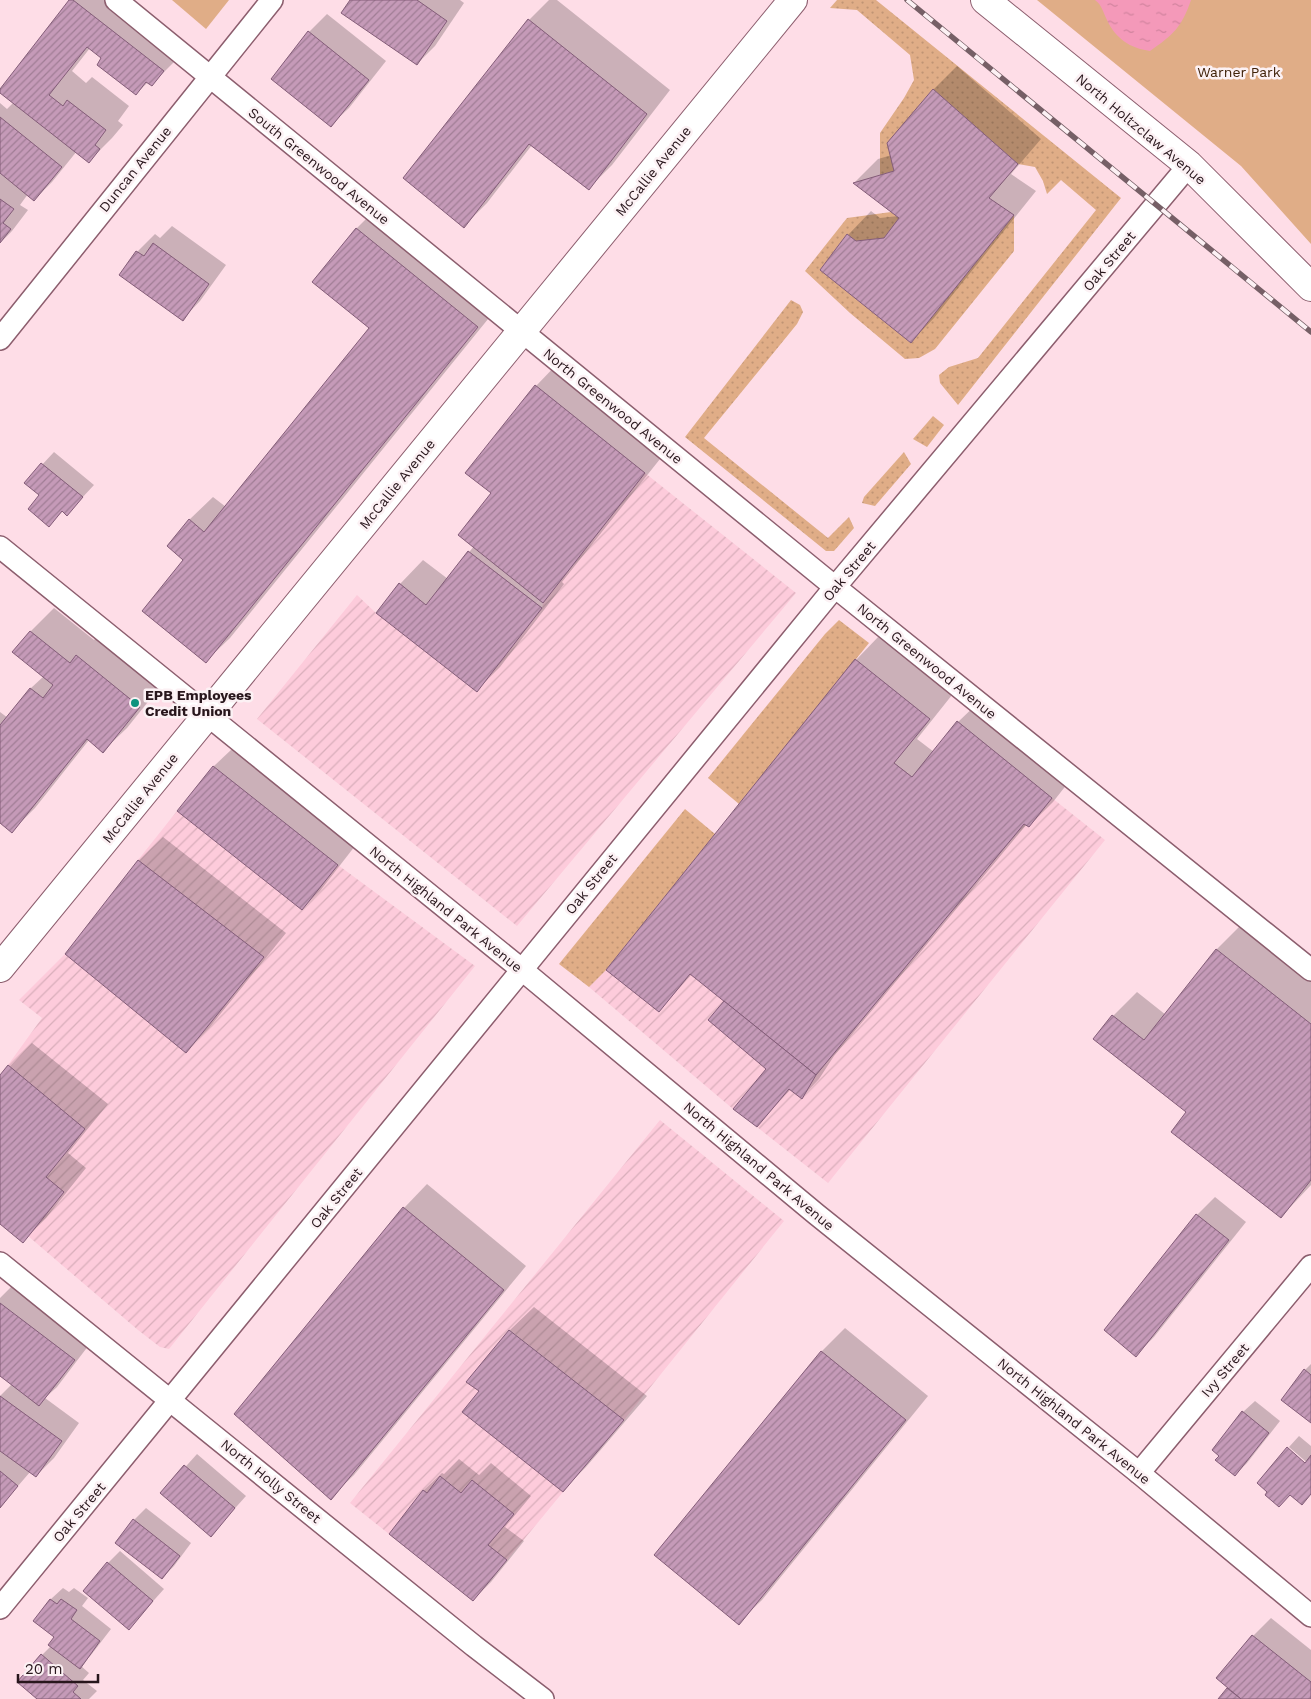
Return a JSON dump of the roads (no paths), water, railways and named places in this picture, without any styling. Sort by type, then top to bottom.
[{"type":"main road","name":"McCallie Avenue","points":[[0,968],[793,0]]},
{"type":"main road","name":"North Holtzclaw Avenue","points":[[986,0],[1189,165],[1311,287]]},
{"type":"street","name":"South Greenwood Avenue","points":[[116,0],[522,331]]},
{"type":"street","name":"Duncan Avenue","points":[[0,339],[209,76],[272,0]]},
{"type":"street","name":"Oak Street","points":[[0,1608],[835,587],[1189,165]]},
{"type":"street","name":"North Greenwood Avenue","points":[[522,331],[835,587],[1311,970]]},
{"type":"street","name":"North Highland Park Avenue","points":[[0,547],[521,969],[816,1214],[1139,1473],[1311,1616]]},
{"type":"street","name":"North Holly Street","points":[[0,1263],[474,1646],[543,1699]]},
{"type":"street","name":"Ivy Street","points":[[1139,1473],[1311,1266]]},
{"type":"water","points":[[1095,0],[1191,0],[1176,30],[1150,51],[1136,48],[1124,42],[1111,27],[1101,6]]},
{"type":"railway","points":[[907,0],[1311,332]]},
{"type":"place","name":"EPB Employees Credit Union","points":[[135,703]]},
{"type":"park label","name":"Warner Park","points":[[1239,72]]}]
